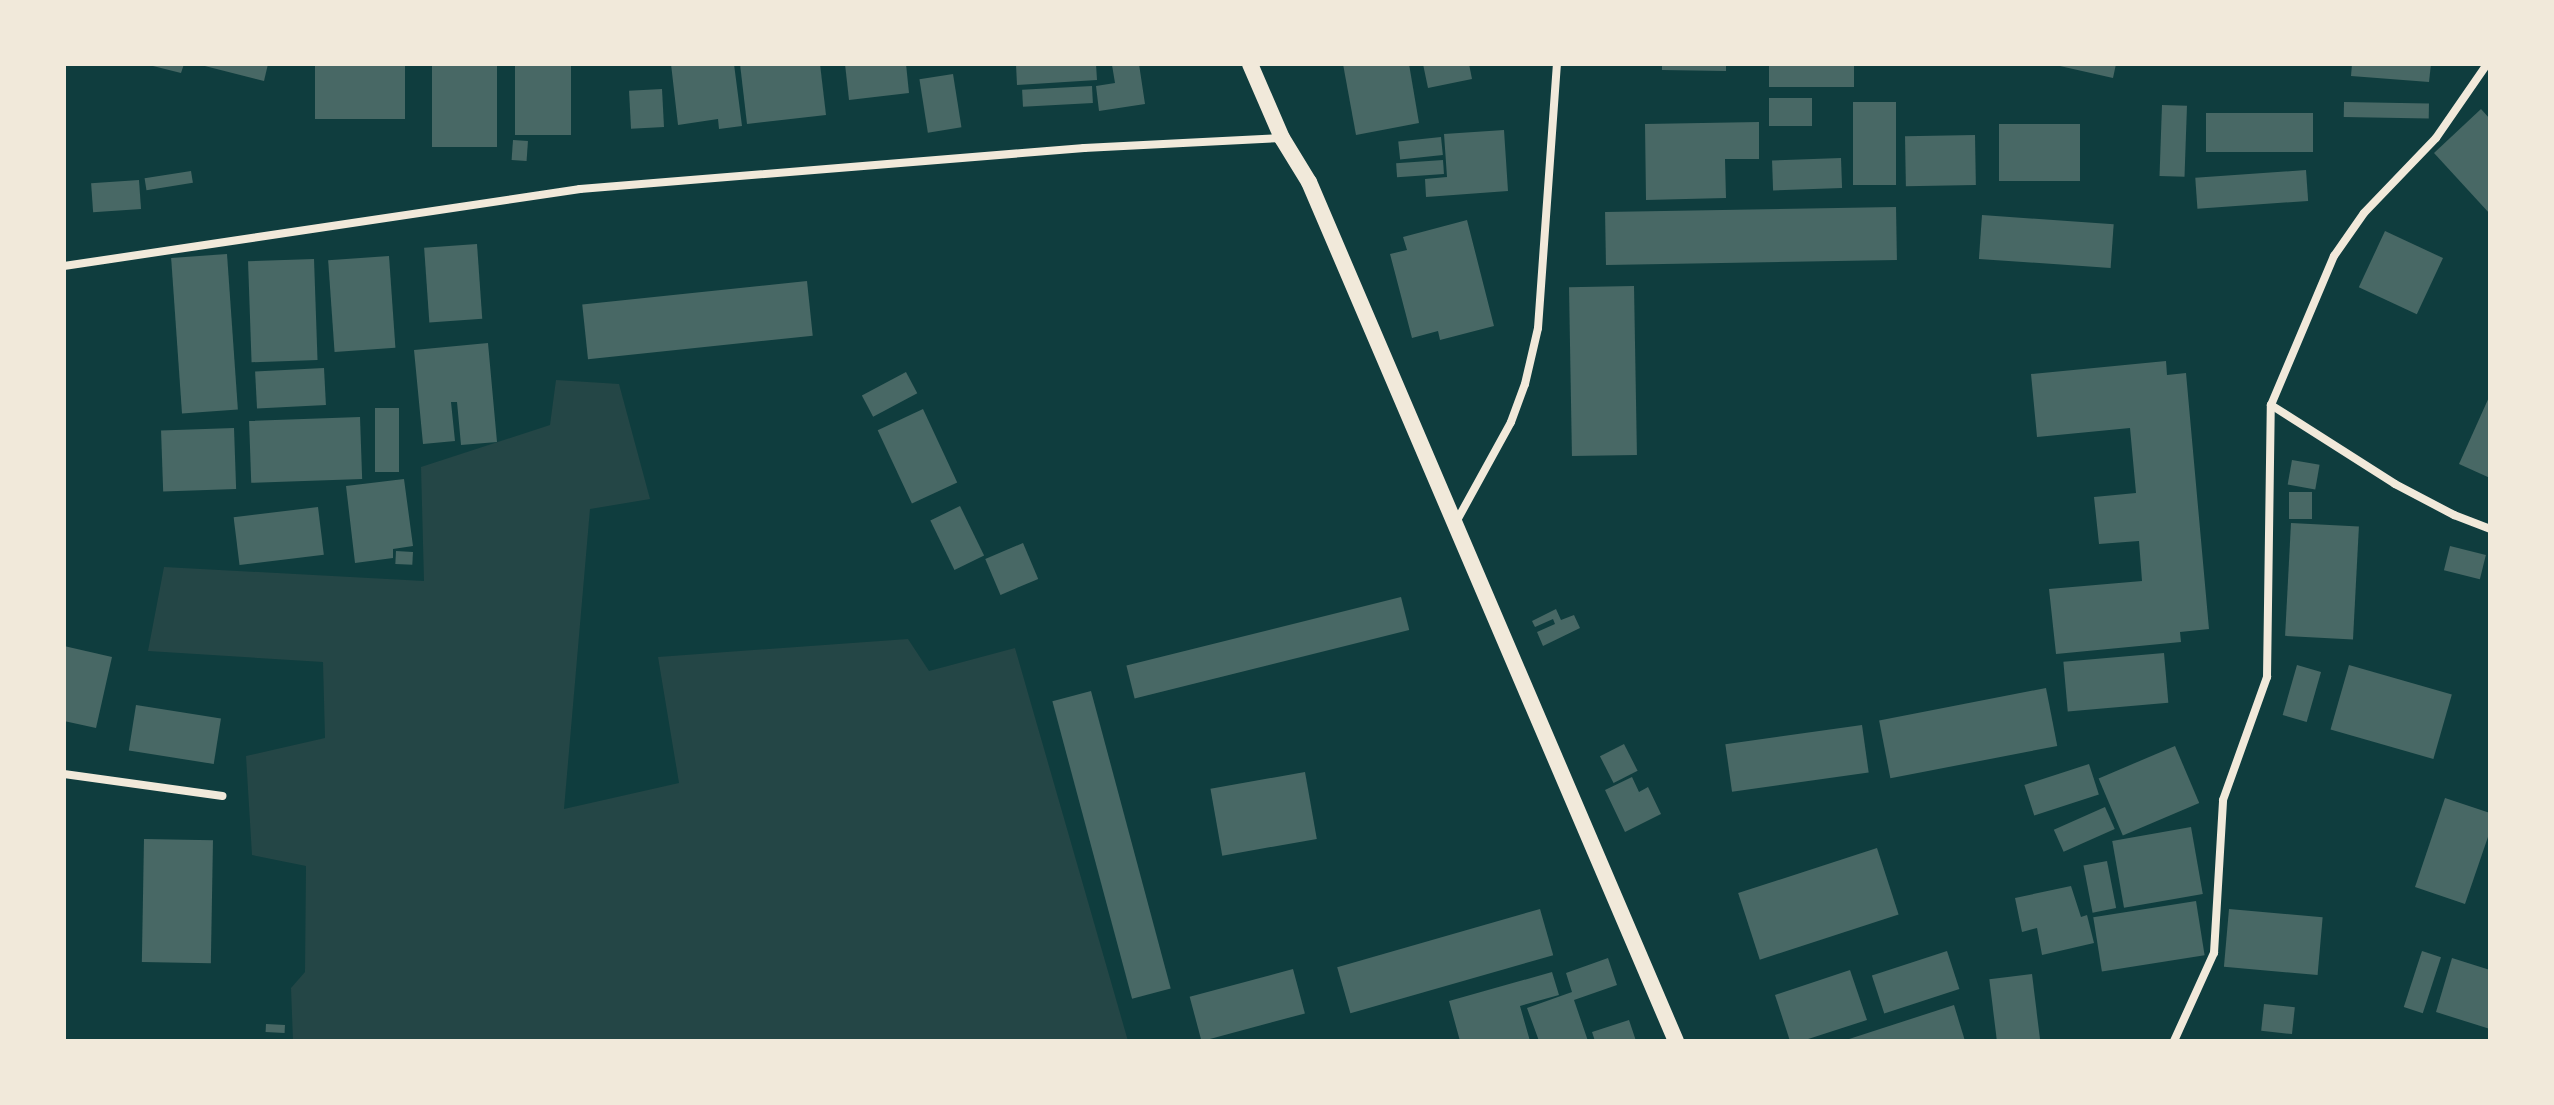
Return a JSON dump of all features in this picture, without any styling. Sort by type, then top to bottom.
[{"type":"main road","points":[[1250,64],[1282,138],[1309,182],[1676,1041]]},
{"type":"street","points":[[1455,525],[1511,422],[1525,384],[1538,328],[1557,64]]},
{"type":"street","points":[[2174,1041],[2214,953],[2223,800],[2267,677],[2271,405],[2334,256],[2364,213],[2436,138],[2487,64]]},
{"type":"street","points":[[64,266],[580,189],[1084,148],[1282,138]]},
{"type":"street","points":[[2271,405],[2395,484],[2454,515],[2490,529]]},
{"type":"street","points":[[64,774],[222,796]]},
{"type":"shaded area","points":[[556,380],[619,384],[650,499],[590,509],[564,809],[679,783],[658,657],[908,639],[929,671],[1015,648],[1128,1041],[293,1041],[291,988],[305,972],[306,866],[252,855],[246,756],[325,738],[323,662],[148,651],[164,567],[424,581],[421,467],[550,425]]},
{"type":"building","points":[[145,64],[184,64],[181,73]]},
{"type":"building","points":[[197,64],[268,64],[264,81]]},
{"type":"building","points":[[315,64],[405,64],[405,119],[315,119]]},
{"type":"building","points":[[432,64],[497,64],[497,147],[432,147]]},
{"type":"building","points":[[515,64],[571,64],[571,135],[515,135]]},
{"type":"building","points":[[671,64],[734,64],[742,126],[719,129],[718,119],[678,125]]},
{"type":"building","points":[[740,64],[820,64],[826,115],[747,124]]},
{"type":"building","points":[[845,64],[906,64],[909,93],[849,100]]},
{"type":"building","points":[[1016,64],[1096,64],[1097,80],[1017,85]]},
{"type":"building","points":[[1139,64],[1145,104],[1099,111],[1096,86],[1115,83],[1112,65]]},
{"type":"building","points":[[1343,64],[1409,64],[1419,123],[1356,135]]},
{"type":"building","points":[[1423,64],[1469,64],[1472,79],[1428,88]]},
{"type":"building","points":[[1662,64],[1726,64],[1726,71],[1662,70]]},
{"type":"building","points":[[1769,64],[1854,64],[1854,87],[1769,87]]},
{"type":"building","points":[[2051,64],[2116,64],[2113,78]]},
{"type":"building","points":[[2352,64],[2431,64],[2429,82],[2351,76]]},
{"type":"building","points":[[953,74],[961,127],[928,133],[919,79]]},
{"type":"building","points":[[1092,86],[1093,103],[1023,107],[1022,90]]},
{"type":"building","points":[[662,89],[664,127],[631,129],[629,91]]},
{"type":"building","points":[[1769,98],[1812,98],[1812,126],[1769,126]]},
{"type":"building","points":[[1853,102],[1896,102],[1896,185],[1853,185]]},
{"type":"building","points":[[2344,102],[2429,103],[2429,118],[2344,117]]},
{"type":"building","points":[[2162,105],[2187,106],[2185,177],[2160,176]]},
{"type":"building","points":[[2481,109],[2490,119],[2490,214],[2434,153]]},
{"type":"building","points":[[2206,113],[2313,113],[2313,152],[2206,152]]},
{"type":"building","points":[[1759,122],[1759,159],[1725,159],[1726,198],[1646,200],[1645,124]]},
{"type":"building","points":[[1999,124],[2080,124],[2080,181],[1999,181]]},
{"type":"building","points":[[1504,130],[1508,191],[1426,197],[1425,179],[1447,177],[1444,134]]},
{"type":"building","points":[[1975,135],[1976,185],[1906,186],[1905,136]]},
{"type":"building","points":[[1441,137],[1443,155],[1400,159],[1398,141]]},
{"type":"building","points":[[513,140],[528,141],[527,161],[512,160]]},
{"type":"building","points":[[1841,158],[1842,188],[1773,190],[1772,160]]},
{"type":"building","points":[[1443,160],[1444,174],[1397,177],[1396,163]]},
{"type":"building","points":[[2306,170],[2308,201],[2197,209],[2195,178]]},
{"type":"building","points":[[191,171],[193,183],[146,190],[145,178]]},
{"type":"building","points":[[139,180],[141,209],[93,212],[91,183]]},
{"type":"building","points":[[1896,207],[1897,260],[1606,265],[1605,212]]},
{"type":"building","points":[[1982,215],[2114,224],[2111,268],[1979,259]]},
{"type":"building","points":[[1467,220],[1494,326],[1440,340],[1438,331],[1412,338],[1390,254],[1407,250],[1403,237]]},
{"type":"building","points":[[2385,231],[2443,258],[2417,314],[2359,287]]},
{"type":"building","points":[[477,244],[482,319],[429,323],[424,248]]},
{"type":"building","points":[[227,254],[238,410],[182,414],[171,258]]},
{"type":"building","points":[[389,256],[395,348],[335,352],[328,260]]},
{"type":"building","points":[[314,259],[318,360],[252,362],[248,261]]},
{"type":"building","points":[[807,281],[813,336],[588,359],[582,305]]},
{"type":"building","points":[[1634,286],[1637,455],[1572,456],[1569,287]]},
{"type":"building","points":[[488,343],[497,442],[461,445],[457,402],[451,402],[455,441],[423,444],[414,350]]},
{"type":"building","points":[[2166,361],[2167,375],[2186,373],[2209,629],[2180,632],[2181,642],[2056,654],[2049,589],[2142,581],[2139,541],[2099,544],[2094,497],[2136,493],[2130,428],[2037,437],[2031,374]]},
{"type":"building","points":[[324,368],[326,405],[257,409],[255,372]]},
{"type":"building","points":[[906,372],[917,393],[873,417],[862,395]]},
{"type":"building","points":[[2490,395],[2490,478],[2459,464]]},
{"type":"building","points":[[375,408],[399,408],[399,472],[375,472]]},
{"type":"building","points":[[923,409],[957,482],[912,504],[878,430]]},
{"type":"building","points":[[360,417],[362,479],[251,483],[249,421]]},
{"type":"building","points":[[234,428],[236,489],[163,492],[161,431]]},
{"type":"building","points":[[2292,460],[2320,465],[2315,489],[2288,485]]},
{"type":"building","points":[[404,479],[413,546],[393,549],[393,558],[355,563],[346,486]]},
{"type":"building","points":[[2289,492],[2312,492],[2312,519],[2289,519]]},
{"type":"building","points":[[960,506],[984,555],[954,570],[930,520]]},
{"type":"building","points":[[318,507],[324,555],[239,565],[234,517]]},
{"type":"building","points":[[2291,523],[2359,527],[2353,639],[2285,636]]},
{"type":"building","points":[[1023,543],[1038,579],[1000,595],[985,559]]},
{"type":"building","points":[[2450,546],[2486,555],[2480,579],[2444,570]]},
{"type":"building","points":[[396,551],[413,552],[412,565],[395,564]]},
{"type":"building","points":[[1401,597],[1409,630],[1135,698],[1126,665]]},
{"type":"building","points":[[1556,609],[1561,620],[1574,615],[1580,628],[1543,646],[1537,632],[1555,624],[1553,619],[1535,627],[1532,621]]},
{"type":"building","points":[[64,646],[112,657],[96,728],[64,721]]},
{"type":"building","points":[[2164,653],[2168,703],[2068,712],[2063,662]]},
{"type":"building","points":[[2297,665],[2321,672],[2307,722],[2283,715]]},
{"type":"building","points":[[2349,665],[2452,694],[2433,759],[2331,729]]},
{"type":"building","points":[[2046,688],[2057,746],[1890,778],[1879,720]]},
{"type":"building","points":[[1091,691],[1171,989],[1132,999],[1052,701]]},
{"type":"building","points":[[136,705],[221,718],[214,764],[129,750]]},
{"type":"building","points":[[1862,725],[1869,773],[1732,792],[1725,744]]},
{"type":"building","points":[[1624,744],[1638,771],[1614,783],[1600,756]]},
{"type":"building","points":[[2175,746],[2199,803],[2123,836],[2099,778]]},
{"type":"building","points":[[2089,764],[2099,794],[2034,815],[2024,785]]},
{"type":"building","points":[[1305,772],[1317,839],[1222,856],[1210,789]]},
{"type":"building","points":[[1632,777],[1639,792],[1648,787],[1661,814],[1625,832],[1605,790]]},
{"type":"building","points":[[2445,798],[2490,813],[2490,831],[2465,904],[2415,887]]},
{"type":"building","points":[[2105,807],[2115,829],[2064,852],[2054,830]]},
{"type":"building","points":[[2191,827],[2203,894],[2124,908],[2112,841]]},
{"type":"building","points":[[144,839],[213,840],[211,963],[142,962]]},
{"type":"building","points":[[1877,848],[1899,915],[1760,960],[1738,893]]},
{"type":"building","points":[[2107,861],[2116,908],[2093,913],[2083,866]]},
{"type":"building","points":[[2071,886],[2081,917],[2087,915],[2094,943],[2042,955],[2037,928],[2022,932],[2015,898]]},
{"type":"building","points":[[2196,901],[2205,955],[2102,972],[2093,917]]},
{"type":"building","points":[[1540,909],[1553,955],[1350,1013],[1337,967]]},
{"type":"building","points":[[2229,909],[2323,917],[2318,975],[2224,967]]},
{"type":"building","points":[[1947,951],[1959,989],[1884,1013],[1872,975]]},
{"type":"building","points":[[2422,951],[2441,957],[2423,1013],[2404,1007]]},
{"type":"building","points":[[1608,958],[1617,985],[1574,1000],[1588,1041],[1539,1041],[1527,1008],[1572,992],[1566,973]]},
{"type":"building","points":[[2452,958],[2490,970],[2490,1029],[2436,1012]]},
{"type":"building","points":[[1293,969],[1305,1013],[1202,1041],[1190,997]]},
{"type":"building","points":[[1850,970],[1867,1020],[1802,1041],[1790,1041],[1775,995]]},
{"type":"building","points":[[1552,972],[1559,995],[1520,1006],[1530,1041],[1460,1041],[1449,1001]]},
{"type":"building","points":[[2032,974],[2040,1041],[1997,1041],[1989,979]]},
{"type":"building","points":[[2264,1004],[2295,1007],[2292,1034],[2261,1031]]},
{"type":"building","points":[[1954,1005],[1965,1041],[1846,1041],[1846,1040]]},
{"type":"building","points":[[1629,1020],[1636,1041],[1595,1041],[1592,1032]]},
{"type":"building","points":[[266,1024],[285,1025],[285,1033],[266,1032]]}]
